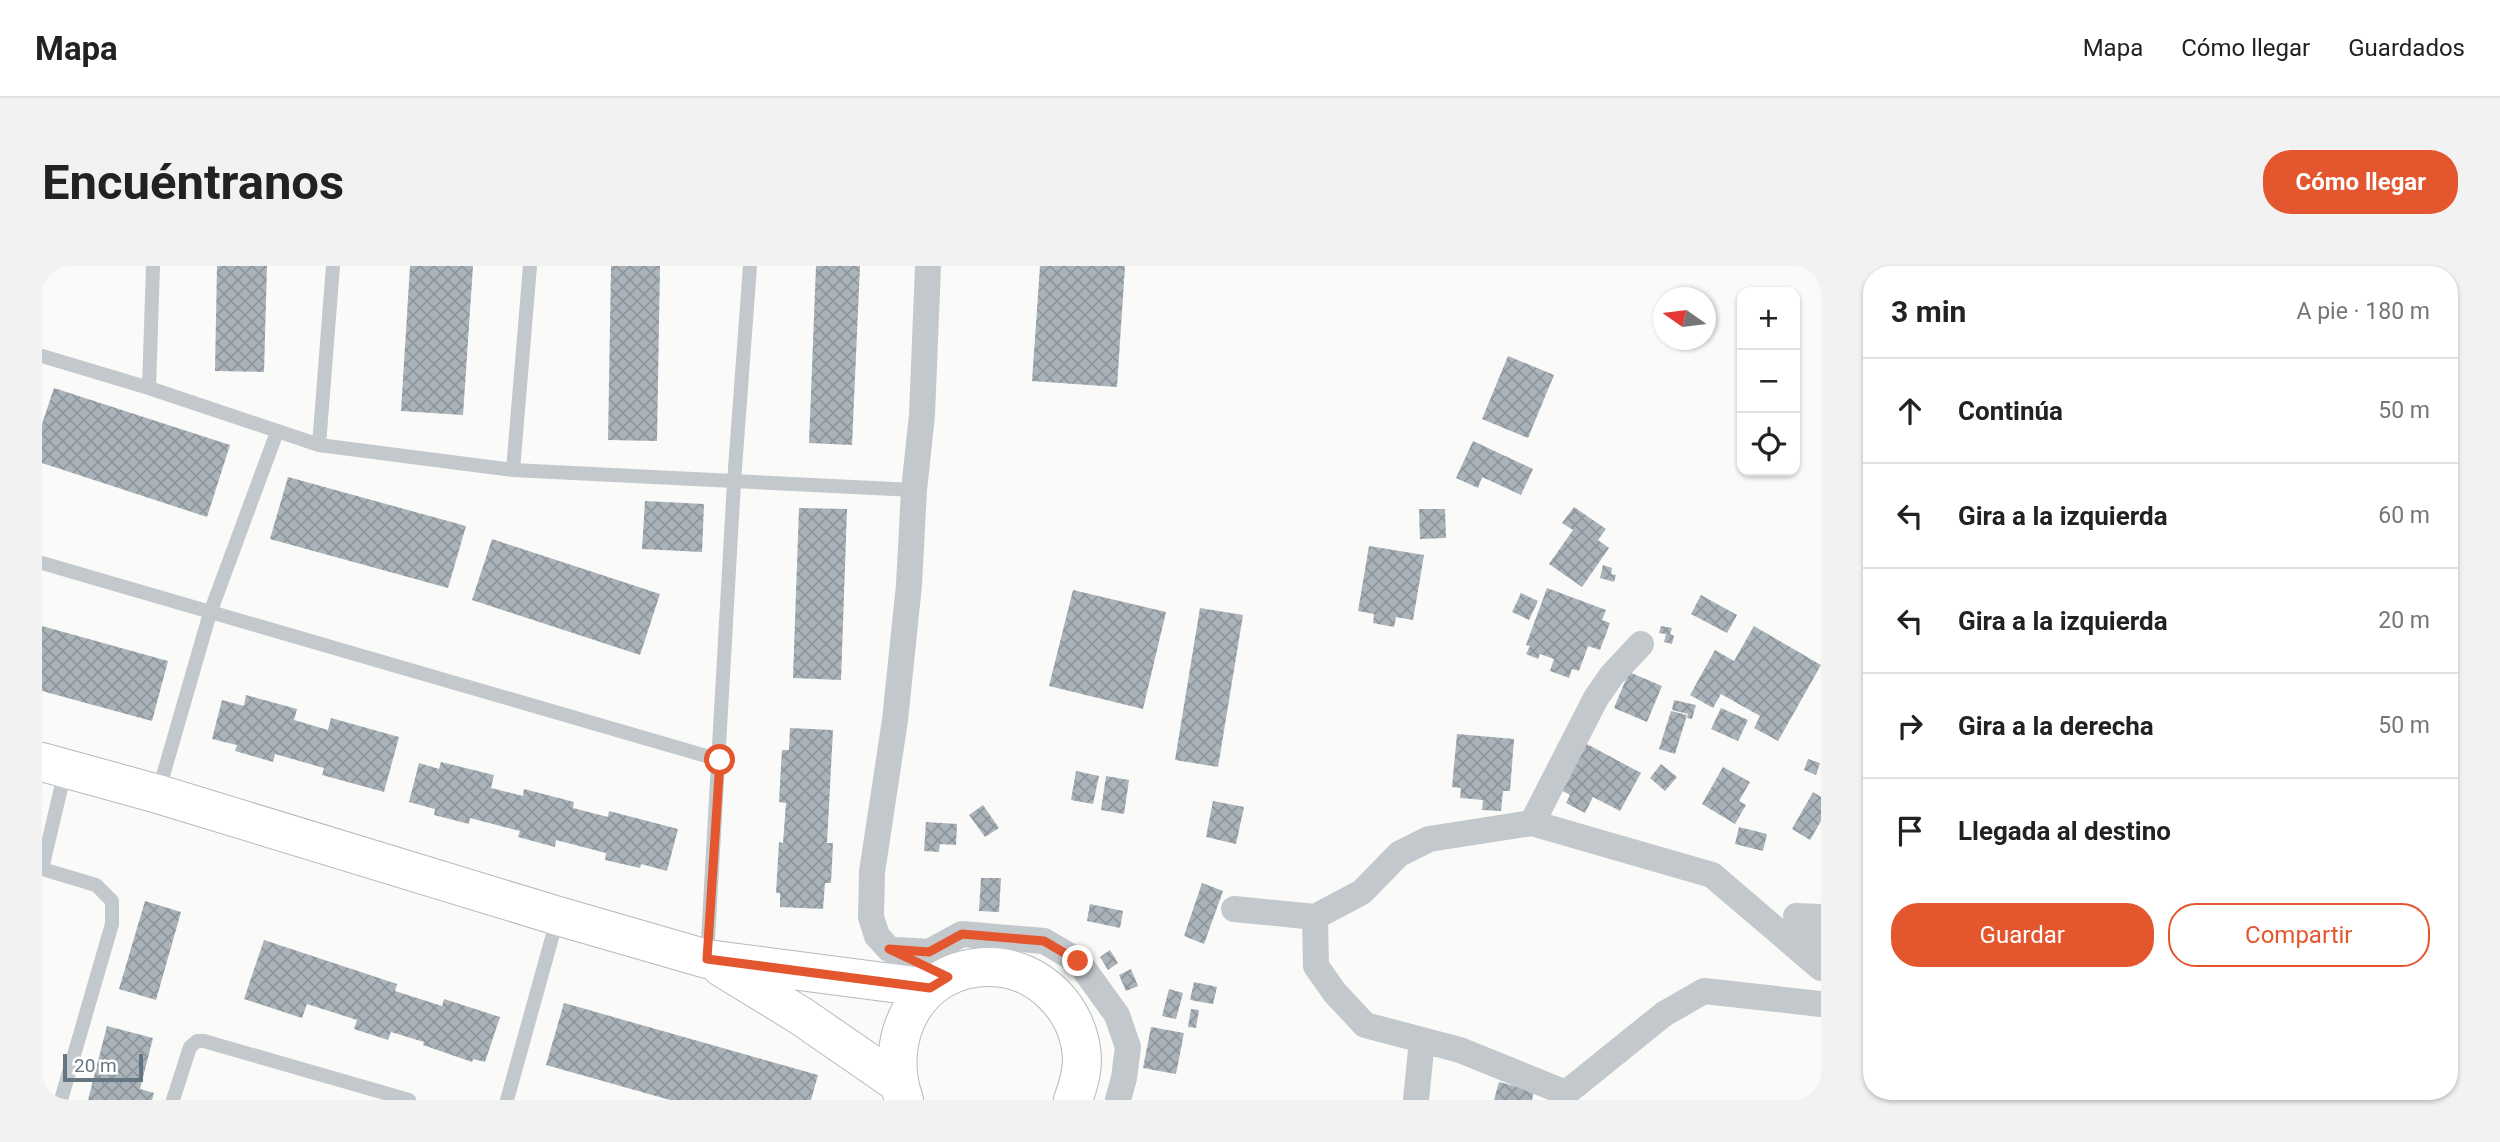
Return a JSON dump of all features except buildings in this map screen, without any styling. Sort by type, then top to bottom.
[{"type":"main road","points":[[54,765],[707,959],[939,982]]},
{"type":"main road","points":[[707,959],[801,1016],[901,1091]]},
{"type":"main road","points":[[901,1091],[896,1062],[901,1031],[916,1003],[939,982],[968,970],[989,967],[1029,976],[1047,987],[1072,1019],[1082,1060],[1080,1081],[1073,1100]]},
{"type":"street","points":[[928,266],[922,415],[914,490],[909,584],[895,720],[872,872],[871,917],[877,936],[889,949],[939,982]]},
{"type":"street","points":[[1532,823],[1596,698],[1612,675],[1641,644]]},
{"type":"street","points":[[1234,909],[1315,917],[1362,892],[1399,853],[1429,839],[1532,823],[1712,875],[1821,968]]},
{"type":"street","points":[[1821,917],[1796,916],[1821,948]]},
{"type":"street","points":[[1315,917],[1317,966],[1335,993],[1365,1025],[1460,1050],[1566,1093],[1664,1014],[1704,991],[1821,1004]]},
{"type":"street","points":[[889,949],[929,952],[962,934],[1044,941],[1078,961],[1117,1015],[1128,1047],[1118,1100]]},
{"type":"street","points":[[1416,1100],[1422,1040]]},
{"type":"lane","points":[[149,388],[153,266]]},
{"type":"lane","points":[[319,445],[332,266]]},
{"type":"lane","points":[[513,470],[530,266]]},
{"type":"lane","points":[[707,959],[734,482],[750,266]]},
{"type":"lane","points":[[42,356],[149,388],[319,445],[513,470],[914,490]]},
{"type":"lane","points":[[158,794],[211,613],[276,432]]},
{"type":"lane","points":[[42,563],[720,760]]},
{"type":"lane","points":[[54,765],[42,869],[96,885],[112,901],[112,924],[61,1100]]},
{"type":"lane","points":[[508,1100],[558,916]]},
{"type":"lane","points":[[173,1100],[190,1047],[197,1041],[204,1041],[409,1100]]},
{"type":"route","points":[[720,760],[707,959],[930,988],[948,977],[889,949],[929,952],[962,934],[1044,941],[1078,961]]}]
